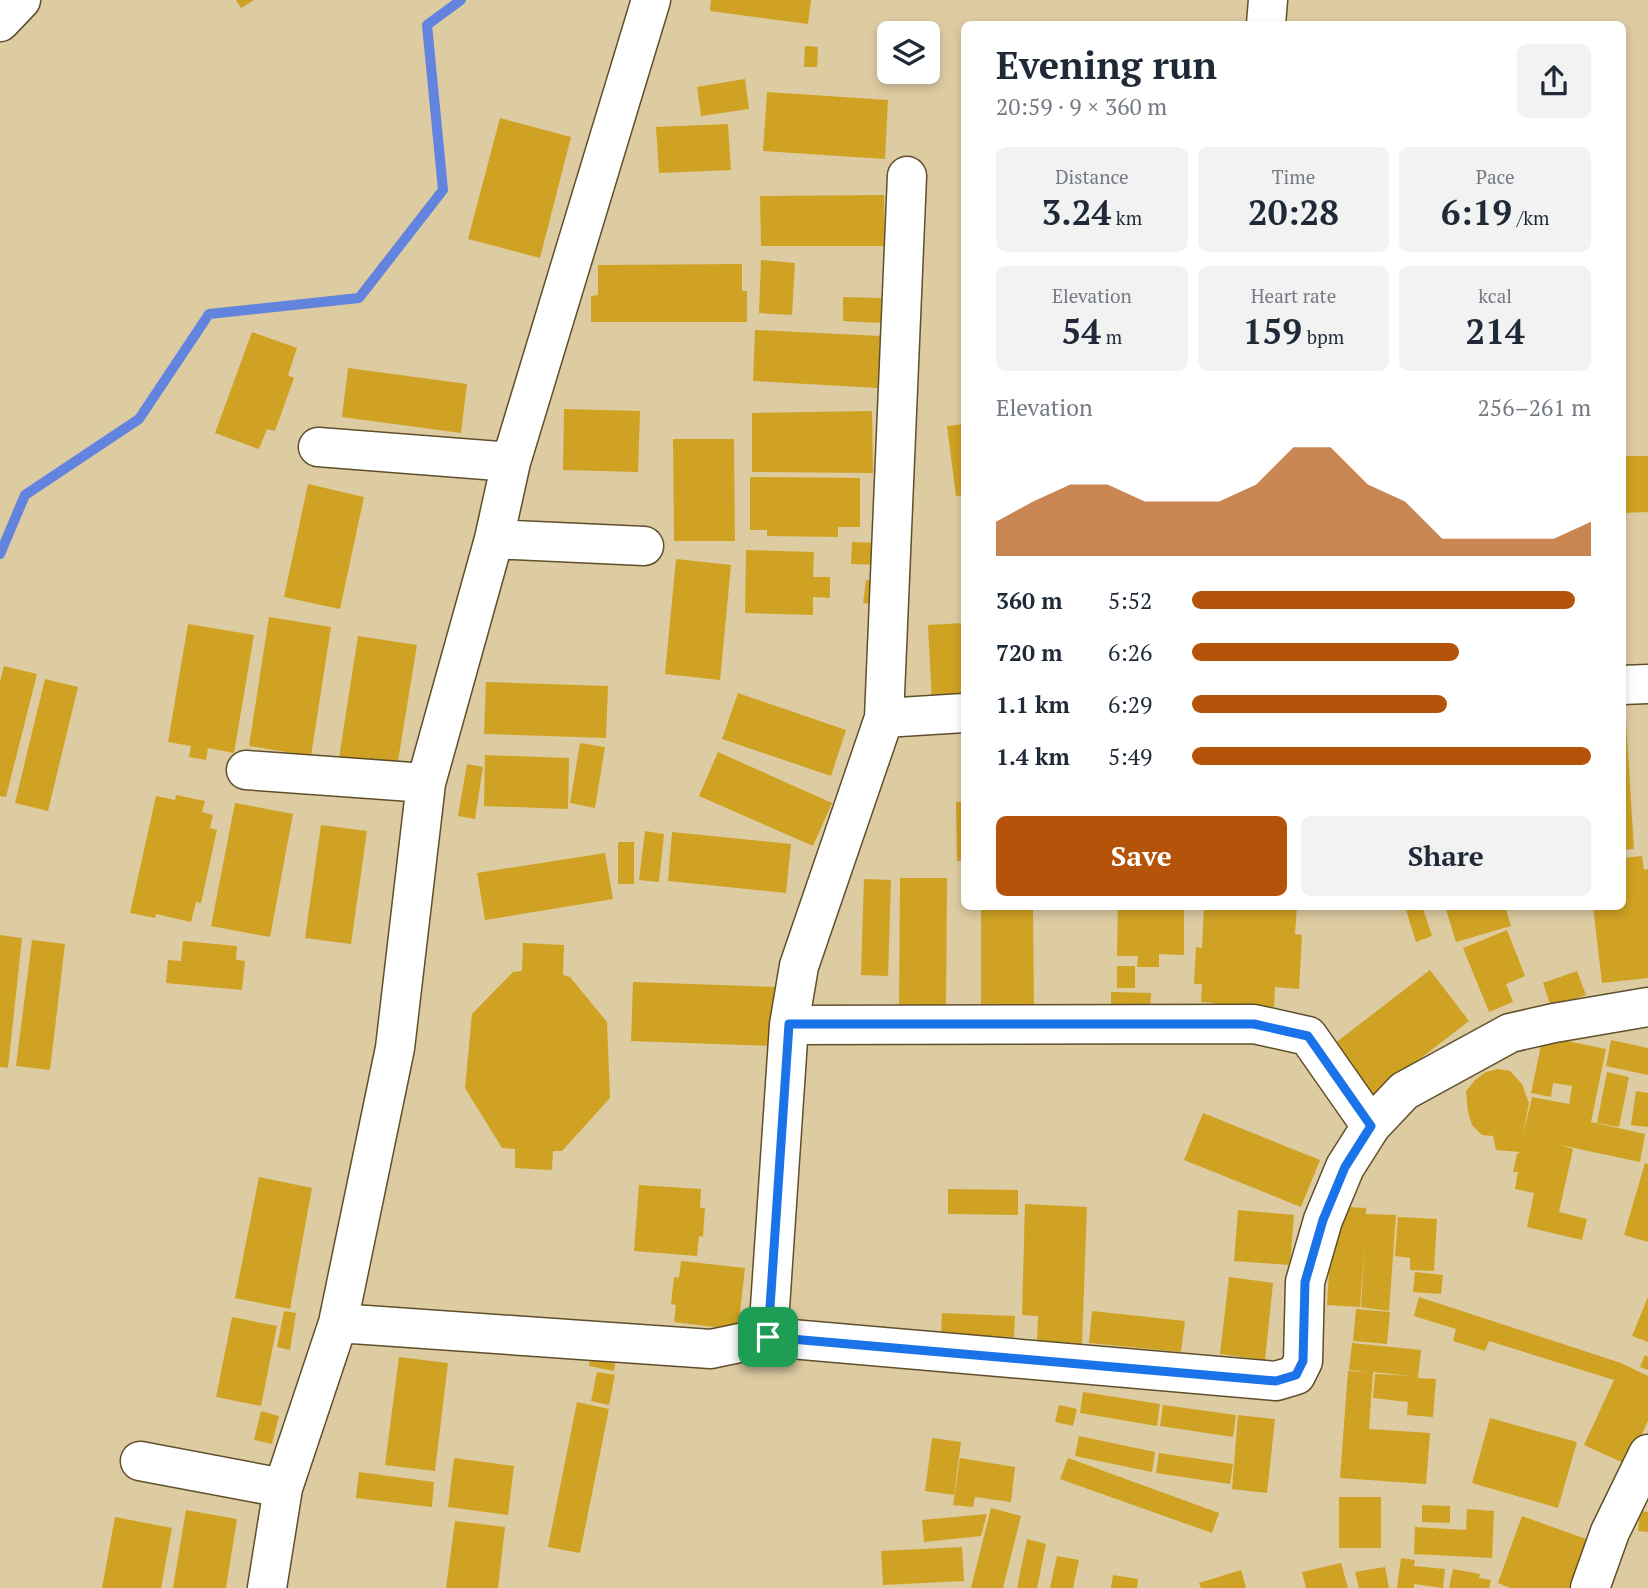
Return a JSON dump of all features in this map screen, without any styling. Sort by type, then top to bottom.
[{"type":"street","points":[[0,22],[21,0]]},
{"type":"street","points":[[267,1588],[283,1489],[338,1323],[395,1048],[426,783],[494,539],[511,462],[651,0]]},
{"type":"street","points":[[1266,21],[1269,0]]},
{"type":"street","points":[[768,1337],[789,1024],[799,966],[884,718],[907,176]]},
{"type":"street","points":[[318,447],[511,462]]},
{"type":"street","points":[[494,539],[644,546]]},
{"type":"street","points":[[1626,685],[1648,684]]},
{"type":"street","points":[[884,718],[961,713]]},
{"type":"street","points":[[246,770],[426,783]]},
{"type":"street","points":[[338,1323],[711,1349],[768,1337],[1276,1381],[1296,1375],[1303,1361],[1305,1282],[1323,1220],[1345,1167],[1371,1126],[1404,1091],[1510,1033],[1648,1007]]},
{"type":"street","points":[[789,1024],[1254,1024],[1308,1036],[1371,1126]]},
{"type":"street","points":[[1590,1588],[1610,1532],[1648,1454]]},
{"type":"street","points":[[140,1461],[283,1489]]},
{"type":"building","points":[[236,0],[254,0],[241,8]]},
{"type":"building","points":[[711,0],[811,0],[808,24],[710,11]]},
{"type":"building","points":[[805,46],[818,47],[817,67],[804,67]]},
{"type":"building","points":[[745,79],[749,109],[701,116],[697,87]]},
{"type":"building","points":[[767,92],[888,100],[885,159],[763,151]]},
{"type":"building","points":[[500,118],[571,137],[540,258],[468,239]]},
{"type":"building","points":[[728,124],[731,170],[659,173],[656,127]]},
{"type":"building","points":[[884,195],[885,246],[761,246],[760,196]]},
{"type":"building","points":[[761,260],[795,263],[792,315],[759,313]]},
{"type":"building","points":[[742,264],[742,291],[747,291],[747,322],[591,322],[591,296],[598,295],[598,265]]},
{"type":"building","points":[[843,297],[882,298],[882,323],[843,321]]},
{"type":"building","points":[[755,330],[880,336],[878,388],[753,381]]},
{"type":"building","points":[[252,332],[297,348],[288,375],[294,378],[275,431],[267,429],[259,449],[215,433]]},
{"type":"building","points":[[348,368],[467,384],[461,433],[342,417]]},
{"type":"building","points":[[564,409],[640,411],[638,472],[563,470]]},
{"type":"building","points":[[872,411],[873,473],[752,472],[752,413]]},
{"type":"building","points":[[961,424],[961,495],[956,496],[947,426]]},
{"type":"building","points":[[673,439],[734,439],[735,541],[674,541]]},
{"type":"building","points":[[1626,456],[1648,456],[1648,512],[1626,513]]},
{"type":"building","points":[[750,477],[860,478],[860,527],[838,527],[838,537],[767,536],[767,530],[750,530]]},
{"type":"building","points":[[308,484],[364,497],[340,609],[284,597]]},
{"type":"building","points":[[852,542],[883,543],[882,565],[851,564]]},
{"type":"building","points":[[746,550],[814,552],[813,577],[830,577],[830,598],[813,597],[813,615],[745,613]]},
{"type":"building","points":[[676,559],[731,565],[720,680],[665,674]]},
{"type":"building","points":[[866,580],[883,582],[881,605],[863,603]]},
{"type":"building","points":[[269,617],[331,627],[311,756],[249,746]]},
{"type":"building","points":[[961,623],[961,701],[932,703],[928,625]]},
{"type":"building","points":[[188,624],[254,635],[234,753],[208,748],[206,760],[189,757],[191,746],[168,742]]},
{"type":"building","points":[[358,636],[417,645],[397,767],[339,758]]},
{"type":"building","points":[[4,666],[37,674],[6,797],[0,796],[0,682]]},
{"type":"building","points":[[45,679],[78,687],[48,811],[15,803]]},
{"type":"building","points":[[486,682],[608,686],[606,738],[484,734]]},
{"type":"building","points":[[738,693],[846,730],[831,776],[722,739]]},
{"type":"building","points":[[1626,720],[1634,849],[1626,850]]},
{"type":"building","points":[[580,743],[605,747],[595,808],[570,803]]},
{"type":"building","points":[[718,752],[832,803],[813,846],[699,796]]},
{"type":"building","points":[[485,755],[569,758],[568,809],[484,806]]},
{"type":"building","points":[[467,764],[483,767],[475,819],[458,816]]},
{"type":"building","points":[[176,795],[205,801],[202,812],[213,815],[210,828],[217,830],[201,903],[196,902],[191,922],[156,914],[155,918],[130,913],[156,796],[175,800]]},
{"type":"building","points":[[956,802],[961,802],[961,861],[957,861]]},
{"type":"building","points":[[235,803],[293,814],[270,937],[211,926]]},
{"type":"building","points":[[321,825],[367,831],[351,944],[305,938]]},
{"type":"building","points":[[645,831],[664,834],[659,882],[639,880]]},
{"type":"building","points":[[672,832],[791,844],[786,893],[668,881]]},
{"type":"building","points":[[618,842],[634,842],[634,884],[618,884]]},
{"type":"building","points":[[605,853],[613,899],[485,920],[477,873]]},
{"type":"building","points":[[1642,856],[1644,870],[1648,869],[1648,978],[1602,983],[1593,910],[1626,910],[1626,858]]},
{"type":"building","points":[[900,878],[947,878],[946,1011],[899,1010]]},
{"type":"building","points":[[864,879],[891,880],[888,976],[861,975]]},
{"type":"building","points":[[981,910],[1033,910],[1034,1009],[981,1010]]},
{"type":"building","points":[[1118,910],[1184,910],[1184,955],[1159,954],[1159,967],[1137,967],[1138,956],[1117,956]]},
{"type":"building","points":[[1204,910],[1297,910],[1295,934],[1302,935],[1299,989],[1275,987],[1274,1007],[1244,1005],[1213,1009],[1213,1003],[1201,1002],[1202,984],[1194,984],[1196,947],[1202,948]]},
{"type":"building","points":[[1406,910],[1423,910],[1432,936],[1416,942]]},
{"type":"building","points":[[1446,910],[1506,910],[1511,926],[1456,942]]},
{"type":"building","points":[[1507,930],[1525,976],[1506,984],[1513,1002],[1489,1012],[1463,948]]},
{"type":"building","points":[[0,935],[22,938],[8,1068],[0,1067]]},
{"type":"building","points":[[32,940],[65,944],[50,1070],[16,1066]]},
{"type":"building","points":[[183,941],[237,946],[236,960],[245,961],[242,990],[166,983],[168,960],[181,961]]},
{"type":"building","points":[[523,943],[564,945],[563,975],[570,977],[607,1022],[610,1098],[562,1151],[553,1151],[552,1170],[515,1168],[515,1149],[502,1148],[465,1088],[472,1014],[513,972],[522,971]]},
{"type":"building","points":[[1117,966],[1135,966],[1135,988],[1117,988]]},
{"type":"building","points":[[1430,970],[1469,1021],[1369,1098],[1330,1047]]},
{"type":"building","points":[[1577,971],[1586,995],[1551,1007],[1543,983]]},
{"type":"building","points":[[633,982],[775,987],[773,1046],[631,1041]]},
{"type":"building","points":[[1111,992],[1151,993],[1150,1019],[1111,1017]]},
{"type":"building","points":[[1543,1036],[1606,1049],[1591,1122],[1645,1134],[1640,1162],[1560,1145],[1573,1149],[1559,1212],[1587,1219],[1582,1240],[1527,1227],[1534,1193],[1515,1189],[1518,1172],[1513,1172],[1517,1154],[1520,1152],[1496,1150],[1493,1136],[1482,1135],[1472,1125],[1468,1112],[1466,1091],[1486,1072],[1498,1069],[1510,1071],[1522,1084],[1529,1103],[1522,1139],[1532,1097],[1569,1104],[1572,1086],[1553,1083],[1551,1097],[1531,1093]]},
{"type":"building","points":[[1611,1040],[1648,1048],[1648,1075],[1606,1066]]},
{"type":"building","points":[[1607,1072],[1629,1077],[1619,1127],[1597,1123]]},
{"type":"building","points":[[1636,1091],[1648,1093],[1648,1127],[1631,1125]]},
{"type":"building","points":[[1203,1113],[1320,1160],[1301,1207],[1184,1160]]},
{"type":"building","points":[[1645,1163],[1648,1164],[1648,1242],[1624,1235]]},
{"type":"building","points":[[259,1177],[312,1188],[290,1309],[235,1298]]},
{"type":"building","points":[[639,1185],[701,1189],[700,1208],[705,1208],[703,1237],[699,1236],[697,1256],[634,1251]]},
{"type":"building","points":[[948,1189],[1018,1190],[1018,1215],[948,1214]]},
{"type":"building","points":[[1025,1204],[1087,1207],[1082,1344],[1037,1342],[1038,1316],[1022,1315]]},
{"type":"building","points":[[1333,1206],[1366,1208],[1366,1214],[1396,1215],[1389,1311],[1361,1307],[1365,1244],[1360,1307],[1327,1305]]},
{"type":"building","points":[[1238,1210],[1294,1215],[1290,1265],[1234,1261]]},
{"type":"building","points":[[1398,1217],[1437,1219],[1434,1271],[1410,1270],[1410,1258],[1395,1256]]},
{"type":"building","points":[[681,1261],[745,1268],[738,1330],[674,1322],[676,1305],[671,1304],[674,1277],[679,1278]]},
{"type":"building","points":[[1415,1272],[1443,1275],[1441,1294],[1413,1292]]},
{"type":"building","points":[[1229,1277],[1273,1283],[1265,1360],[1220,1354]]},
{"type":"building","points":[[1419,1297],[1621,1363],[1648,1376],[1648,1421],[1628,1465],[1584,1445],[1614,1380],[1489,1341],[1485,1351],[1453,1341],[1456,1329],[1414,1316]]},
{"type":"building","points":[[1648,1297],[1648,1342],[1632,1336]]},
{"type":"building","points":[[1356,1309],[1390,1312],[1387,1344],[1353,1341]]},
{"type":"building","points":[[284,1311],[296,1313],[290,1350],[277,1347]]},
{"type":"building","points":[[1092,1311],[1185,1321],[1181,1352],[1089,1343]]},
{"type":"building","points":[[942,1313],[1015,1316],[1014,1337],[941,1335]]},
{"type":"building","points":[[232,1317],[277,1326],[261,1406],[216,1397]]},
{"type":"building","points":[[1352,1343],[1421,1350],[1418,1378],[1436,1379],[1433,1417],[1407,1415],[1408,1402],[1373,1398],[1375,1374],[1410,1376],[1373,1372],[1369,1429],[1430,1433],[1426,1484],[1340,1478],[1348,1371],[1369,1372],[1349,1370]]},
{"type":"building","points":[[591,1354],[616,1359],[614,1371],[589,1366]]},
{"type":"building","points":[[1645,1355],[1648,1357],[1648,1370],[1640,1367]]},
{"type":"building","points":[[399,1357],[448,1363],[435,1471],[385,1465]]},
{"type":"building","points":[[597,1372],[615,1375],[609,1405],[591,1401]]},
{"type":"building","points":[[1083,1392],[1160,1404],[1157,1426],[1080,1413]]},
{"type":"building","points":[[577,1402],[609,1409],[580,1553],[548,1547]]},
{"type":"building","points":[[1059,1405],[1077,1409],[1073,1426],[1055,1422]]},
{"type":"building","points":[[1163,1405],[1236,1415],[1233,1437],[1160,1426]]},
{"type":"building","points":[[261,1411],[279,1416],[272,1444],[254,1440]]},
{"type":"building","points":[[1238,1415],[1275,1419],[1267,1493],[1232,1489]]},
{"type":"building","points":[[1490,1418],[1577,1442],[1558,1508],[1472,1483]]},
{"type":"building","points":[[1079,1436],[1155,1452],[1152,1472],[1075,1456]]},
{"type":"building","points":[[932,1438],[961,1442],[954,1495],[925,1491]]},
{"type":"building","points":[[1159,1453],[1233,1464],[1230,1484],[1156,1473]]},
{"type":"building","points":[[454,1458],[514,1466],[508,1515],[448,1507]]},
{"type":"building","points":[[960,1458],[1015,1467],[1011,1502],[975,1497],[973,1507],[953,1505]]},
{"type":"building","points":[[1068,1458],[1219,1513],[1212,1533],[1060,1479]]},
{"type":"building","points":[[359,1472],[434,1482],[432,1507],[356,1498]]},
{"type":"building","points":[[1339,1497],[1381,1497],[1381,1548],[1339,1548]]},
{"type":"building","points":[[1422,1505],[1450,1506],[1450,1523],[1422,1522]]},
{"type":"building","points":[[991,1508],[1021,1516],[1003,1588],[971,1588]]},
{"type":"building","points":[[1467,1509],[1494,1511],[1492,1558],[1414,1554],[1415,1527],[1466,1530]]},
{"type":"building","points":[[186,1510],[237,1519],[226,1588],[173,1588]]},
{"type":"building","points":[[1640,1511],[1648,1512],[1648,1532],[1638,1531]]},
{"type":"building","points":[[987,1514],[981,1536],[924,1542],[922,1520]]},
{"type":"building","points":[[1522,1516],[1589,1540],[1571,1588],[1510,1588],[1498,1583]]},
{"type":"building","points":[[115,1517],[172,1528],[161,1588],[102,1588]]},
{"type":"building","points":[[455,1521],[505,1527],[498,1588],[446,1588]]},
{"type":"building","points":[[1027,1539],[1046,1544],[1037,1588],[1017,1588]]},
{"type":"building","points":[[962,1547],[964,1581],[883,1585],[881,1551]]},
{"type":"building","points":[[1057,1556],[1079,1560],[1073,1588],[1050,1588]]},
{"type":"building","points":[[1401,1558],[1415,1560],[1414,1566],[1445,1569],[1443,1588],[1414,1584],[1414,1588],[1397,1588]]},
{"type":"building","points":[[1341,1563],[1348,1588],[1306,1588],[1302,1572]]},
{"type":"building","points":[[1385,1567],[1389,1588],[1359,1588],[1355,1572]]},
{"type":"building","points":[[1453,1569],[1480,1574],[1479,1578],[1491,1580],[1489,1588],[1449,1588]]},
{"type":"building","points":[[1241,1570],[1246,1588],[1201,1588],[1199,1583]]},
{"type":"building","points":[[1113,1575],[1138,1579],[1137,1588],[1111,1588]]},
{"type":"waterway","points":[[0,554],[25,495],[139,419],[209,314],[359,298],[443,190],[427,25],[461,0]]},
{"type":"route","points":[[789,1024],[1254,1024],[1308,1036],[1371,1126],[1345,1167],[1323,1220],[1305,1282],[1303,1361],[1296,1375],[1276,1381],[768,1337],[789,1024]]}]
